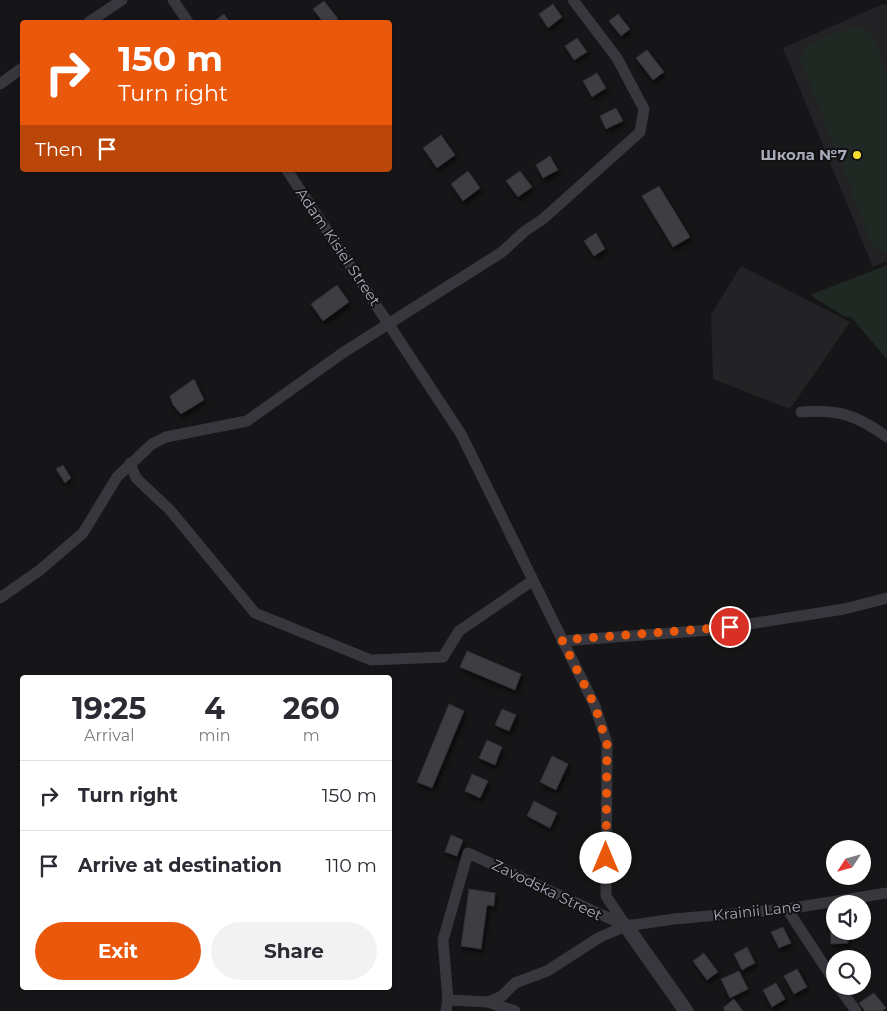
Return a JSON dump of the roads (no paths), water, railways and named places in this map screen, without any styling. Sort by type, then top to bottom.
[{"type":"street","points":[[92,20],[122,0]]},
{"type":"street","points":[[173,0],[187,20]]},
{"type":"street","points":[[0,598],[40,570],[83,533],[117,477],[152,444],[166,437],[247,421],[344,352],[502,252],[525,231],[543,219],[640,132],[644,109],[617,58],[573,0]]},
{"type":"street","points":[[0,84],[20,69]]},
{"type":"street","name":"Adam Kisiel Street","points":[[288,172],[461,434],[530,578]]},
{"type":"street","points":[[801,412],[821,410],[853,416],[887,436]]},
{"type":"street","points":[[130,463],[136,478],[170,510],[255,613],[372,660],[443,657],[459,631],[530,578]]},
{"type":"street","name":"Zavodska Street","points":[[530,578],[595,706],[607,744],[606,896],[686,1011]]},
{"type":"street","points":[[562,640],[711,630],[844,609],[887,598]]},
{"type":"street","name":"Zavodska Street","points":[[447,1006],[443,940],[468,853],[626,926]]},
{"type":"street","name":"Krainii Lane","points":[[488,1002],[502,996],[515,983],[547,971],[600,937],[626,926],[674,919],[787,909],[887,893]]},
{"type":"street","points":[[787,909],[826,968]]},
{"type":"street","points":[[844,995],[856,1011]]},
{"type":"street","points":[[447,1006],[488,1002],[515,1011]]},
{"type":"place","name":"Школа №7","points":[[857,155]]}]
